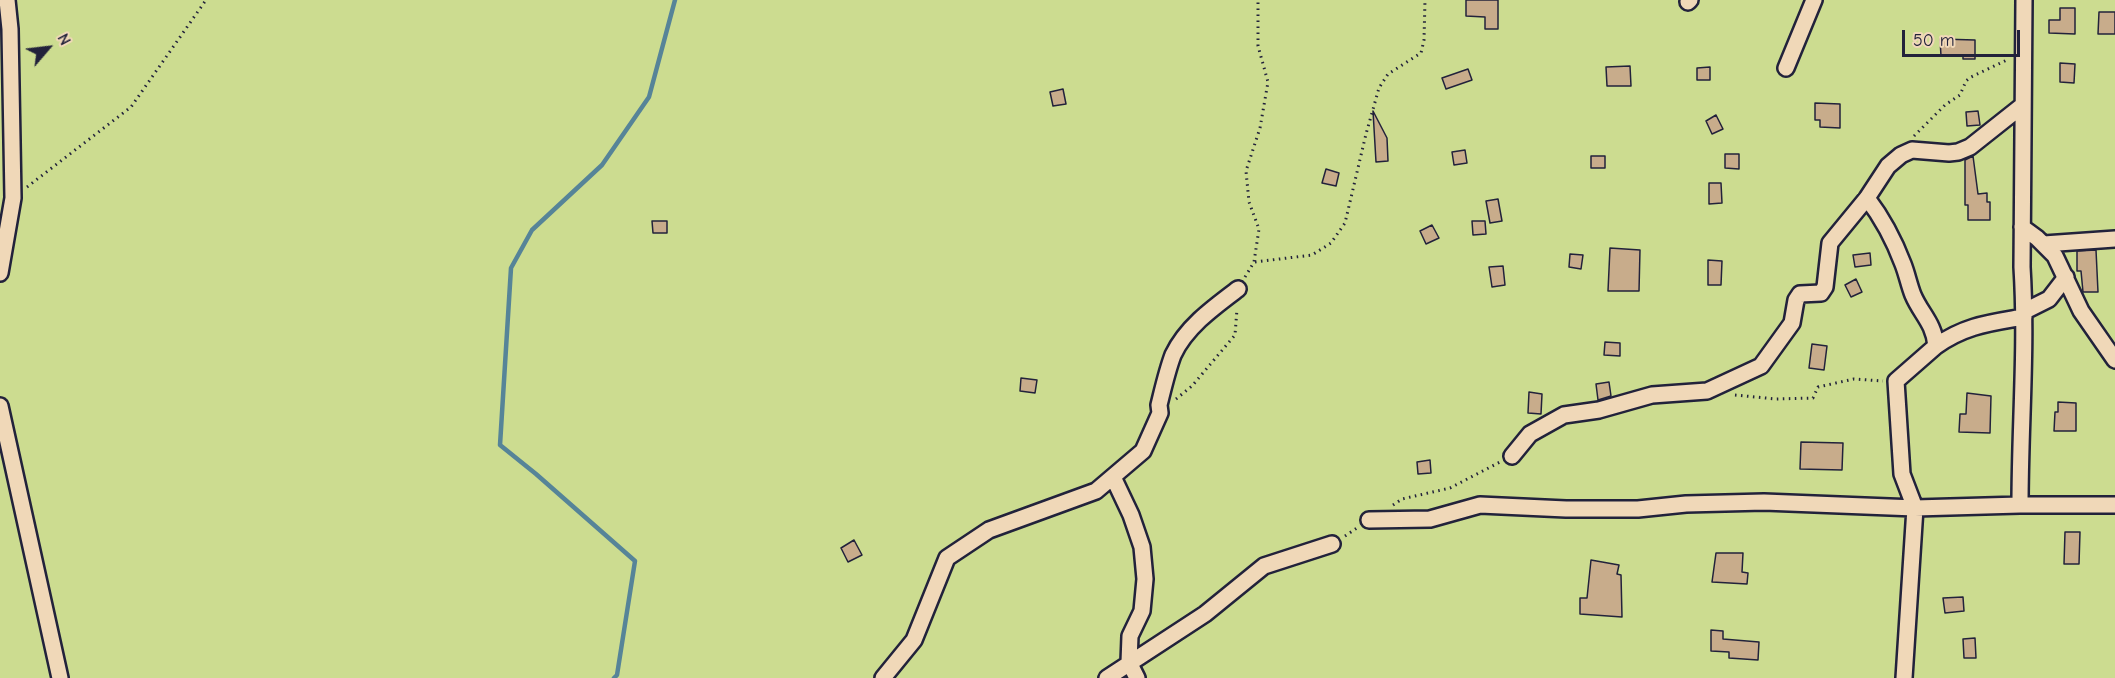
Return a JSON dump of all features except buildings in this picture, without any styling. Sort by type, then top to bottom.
[{"type":"street","points":[[0,273],[13,198],[10,29],[7,0]]},
{"type":"street","points":[[1786,68],[1814,0]]},
{"type":"street","points":[[2020,505],[2025,314],[2022,267],[2024,0]]},
{"type":"street","points":[[1512,456],[1530,434],[1564,415],[1599,410],[1652,395],[1707,391],[1761,366],[1792,323],[1796,300],[1800,294],[1821,293],[1825,287],[1830,243],[1867,198],[1888,166],[1901,155],[1917,150],[1958,152],[1970,147],[2023,105]]},
{"type":"street","points":[[1867,198],[1880,215],[1895,244],[1914,297],[1935,334],[1936,345]]},
{"type":"street","points":[[2022,227],[2055,256],[2081,311],[2115,360]]},
{"type":"street","points":[[2044,244],[2115,239]]},
{"type":"street","points":[[1904,678],[1915,508],[1902,474],[1896,381],[1936,345],[1954,334],[1967,328],[2025,314],[2049,298],[2066,278]]},
{"type":"street","points":[[883,678],[914,640],[947,558],[989,530],[1096,490],[1143,451],[1160,413],[1159,405],[1173,356],[1186,334],[1216,305],[1238,289]]},
{"type":"street","points":[[0,406],[60,678]]},
{"type":"street","points":[[1113,477],[1131,515],[1142,547],[1144,568],[1142,611],[1130,636],[1129,662],[1137,678]]},
{"type":"street","points":[[1369,520],[1430,519],[1480,505],[1627,509],[1764,501],[1915,508],[2115,505]]},
{"type":"street","points":[[1107,678],[1205,614],[1264,566],[1332,544]]},
{"type":"path","points":[[13,198],[131,107],[206,0]]},
{"type":"path","points":[[1160,413],[1192,386],[1235,335],[1238,289],[1254,262],[1259,229],[1249,202],[1246,171],[1260,128],[1268,82],[1258,46],[1258,0]]},
{"type":"path","points":[[1254,262],[1312,255],[1331,243],[1345,223],[1379,88],[1388,74],[1421,53],[1424,40],[1425,0]]},
{"type":"path","points":[[1901,155],[1922,128],[1945,105],[1959,95],[1966,81],[2024,52]]},
{"type":"path","points":[[1707,391],[1776,399],[1813,398],[1818,387],[1854,379],[1896,381]]},
{"type":"path","points":[[1332,544],[1402,499],[1450,488],[1512,456]]},
{"type":"green space","points":[[0,0],[2115,0],[2115,678],[0,678]]},
{"type":"waterway","points":[[614,678],[617,675],[635,561],[500,445],[511,268],[532,230],[602,165],[649,97],[675,0]]}]
